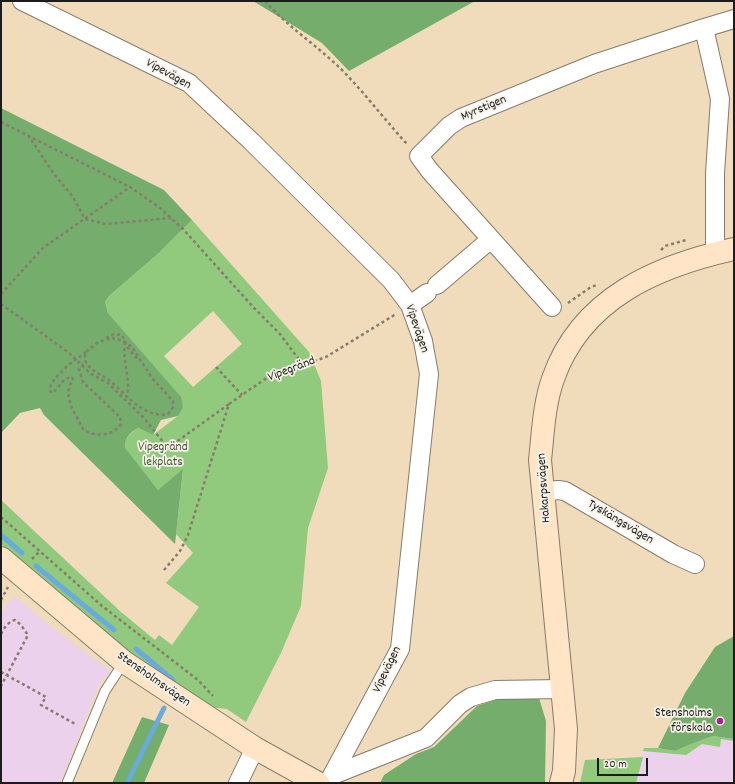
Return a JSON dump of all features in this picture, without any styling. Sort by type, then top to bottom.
[{"type":"street","name":"Vipevägen","points":[[22,1],[189,83],[251,141],[391,280],[410,305],[423,341],[429,374],[400,649],[327,780]]},
{"type":"street","name":"Myrstigen","points":[[419,156],[449,126],[461,118],[594,64],[734,19]]},
{"type":"street","points":[[704,28],[720,99],[715,173],[725,251]]},
{"type":"street","points":[[419,156],[430,172],[552,307]]},
{"type":"street","points":[[410,305],[432,289],[491,239]]},
{"type":"street","name":"Hakarpsvägen","points":[[561,783],[564,770],[566,729],[540,460],[544,415],[552,380],[560,360],[585,323],[598,310],[630,286],[674,265],[725,251]]},
{"type":"street","name":"Tyskängsvägen","points":[[544,492],[558,490],[565,491],[672,554],[695,564]]},
{"type":"street","name":"Stensholmsvägen","points":[[1,558],[124,662],[254,748],[327,780]]},
{"type":"street","points":[[327,780],[426,738],[460,704],[471,697],[495,690],[562,689]]},
{"type":"street","points":[[238,783],[254,748]]},
{"type":"lane","points":[[67,783],[105,691],[124,662]]},
{"type":"path","points":[[266,1],[274,11],[314,43],[341,70],[419,156]]},
{"type":"path","points":[[1,122],[130,187],[159,207],[280,334],[303,365]]},
{"type":"path","points":[[28,135],[54,174],[73,197],[85,219],[106,224],[171,218]]},
{"type":"path","points":[[1,294],[43,248],[130,187]]},
{"type":"path","points":[[1,304],[68,352],[91,374],[108,383],[125,401],[129,386],[124,357],[125,342],[122,335],[118,334],[114,334],[103,341]]},
{"type":"path","name":"Vipegränd","points":[[125,401],[143,417],[168,448],[268,378],[326,357],[410,305]]},
{"type":"path","points":[[86,352],[85,359],[87,365],[105,377],[143,409],[163,415],[172,411],[173,401],[143,364],[132,347],[125,342],[112,338],[98,342],[75,359],[55,378],[50,386],[50,391],[53,393],[65,379],[72,377],[73,380],[68,390],[68,396],[83,429],[87,433],[101,435],[108,434],[119,429],[121,424],[120,417],[83,382],[79,371],[82,366],[87,365]]},
{"type":"path","points":[[216,367],[242,395]]},
{"type":"path","points":[[164,570],[180,551],[188,535],[229,404]]},
{"type":"path","points":[[1,517],[102,606],[198,680],[214,698]]},
{"type":"path","points":[[1,600],[9,585]]},
{"type":"path","points":[[1,634],[4,628],[11,621],[15,620],[21,625],[28,635],[1,686]]},
{"type":"path","points":[[1,672],[46,697],[41,705],[88,731]]},
{"type":"shaded area","points":[[16,597],[54,629],[111,671],[100,683],[60,783],[1,783],[1,615],[9,601]]},
{"type":"shaded area","name":"Stensholms förskola","points":[[734,694],[734,783],[580,783],[585,760],[642,757],[644,748],[658,748],[675,751]]},
{"type":"green space","points":[[253,1],[475,1],[349,71],[322,43]]},
{"type":"green space","points":[[1,108],[164,190],[192,220],[160,252],[109,296],[105,302],[108,313],[181,397],[183,408],[178,416],[161,420],[153,435],[138,428],[130,434],[126,441],[125,448],[158,490],[183,469],[175,544],[44,415],[40,408],[20,413],[1,433]]},
{"type":"green space","name":"Vipegränd lekplats","points":[[192,220],[309,352],[321,381],[328,468],[308,528],[301,606],[281,653],[246,722],[227,709],[209,707],[133,657],[1,544],[1,500],[121,612],[155,640],[159,635],[172,645],[199,607],[166,583],[193,553],[176,534],[183,470],[158,490],[125,449],[128,437],[138,428],[153,435],[178,416],[183,408],[180,397],[108,313],[105,302],[109,296],[160,252]],"holes":[[[213,311],[242,344],[193,387],[164,356]]]},
{"type":"green space","points":[[734,636],[734,739],[713,736],[675,751],[658,748],[685,693],[715,647]]},
{"type":"green space","points":[[514,694],[539,698],[546,721],[545,783],[380,783],[384,775],[416,754],[434,747],[477,706]]},
{"type":"green space","points":[[142,717],[169,725],[144,783],[112,783]]},
{"type":"green space","points":[[713,736],[734,739],[734,741],[721,739],[720,747],[702,744],[686,755],[643,751],[644,748],[658,748],[675,751]]},
{"type":"green space","points":[[643,757],[636,783],[580,783],[585,760]]},
{"type":"waterway","points":[[1,535],[22,553]]},
{"type":"waterway","points":[[36,566],[114,630]]},
{"type":"waterway","points":[[136,649],[172,679],[176,686]]},
{"type":"waterway","points":[[127,783],[164,708]]},
{"type":"place","name":"Stensholms förskola","points":[[720,721]]}]
